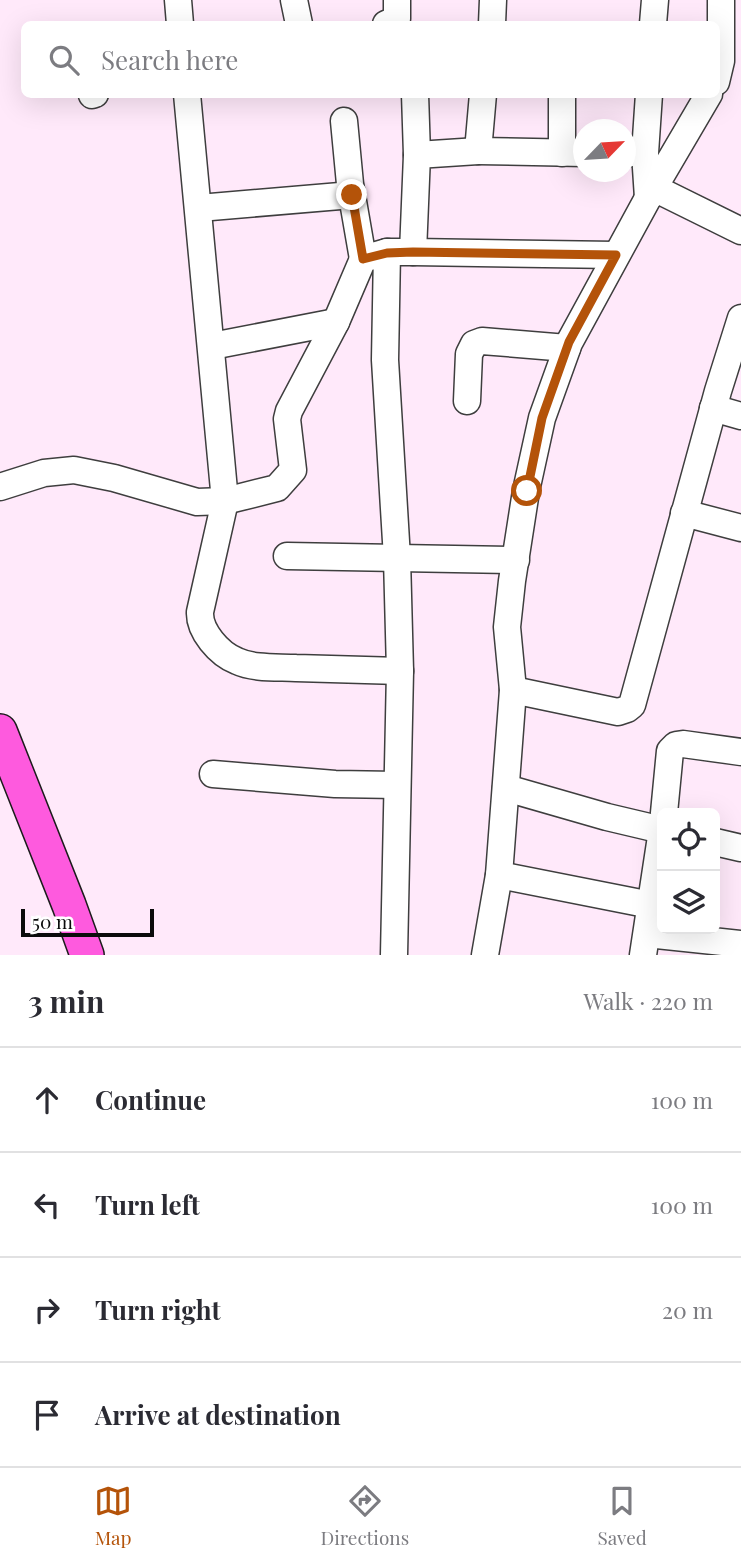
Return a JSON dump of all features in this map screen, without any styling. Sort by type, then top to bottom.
[{"type":"main road","points":[[0,732],[88,955]]},
{"type":"street","points":[[178,0],[180,21]]},
{"type":"street","points":[[294,0],[298,21]]},
{"type":"street","points":[[393,21],[397,19],[397,0]]},
{"type":"street","points":[[492,21],[493,0]]},
{"type":"street","points":[[653,21],[655,0]]},
{"type":"street","points":[[720,65],[727,9]]},
{"type":"street","points":[[187,98],[225,501],[200,612],[203,630],[209,639],[235,661],[246,664],[400,671]]},
{"type":"street","points":[[394,955],[400,671],[397,558],[385,360],[388,254],[417,155],[415,98]]},
{"type":"street","points":[[478,151],[483,98]]},
{"type":"street","points":[[417,155],[478,151],[573,153],[563,98]]},
{"type":"street","points":[[636,149],[648,98]]},
{"type":"street","points":[[485,955],[499,875],[513,690],[507,627],[527,491],[542,418],[569,342],[707,98]]},
{"type":"street","points":[[344,121],[352,195],[388,254]]},
{"type":"street","points":[[636,156],[651,193],[741,231]]},
{"type":"street","points":[[199,208],[352,195]]},
{"type":"street","points":[[388,254],[616,255]]},
{"type":"street","points":[[0,487],[44,472],[74,470],[114,478],[197,502],[225,501],[277,488],[293,470],[287,419],[289,411],[336,322],[388,254]]},
{"type":"street","points":[[513,690],[618,712],[632,705],[713,408],[740,321]]},
{"type":"street","points":[[212,346],[336,322]]},
{"type":"street","points":[[467,401],[469,354],[474,344],[482,341],[567,348]]},
{"type":"street","points":[[713,408],[741,416]]},
{"type":"street","points":[[684,513],[741,528]]},
{"type":"street","points":[[287,556],[516,560]]},
{"type":"street","points":[[664,808],[670,751],[676,745],[741,752]]},
{"type":"street","points":[[213,774],[335,784],[397,785]]},
{"type":"street","points":[[506,788],[657,829]]},
{"type":"street","points":[[720,843],[741,848]]},
{"type":"street","points":[[657,864],[645,944],[741,944]]},
{"type":"street","points":[[499,875],[651,905]]},
{"type":"route","points":[[352,195],[363,259],[387,253],[413,252],[616,255],[569,342],[542,418],[527,491]]}]
